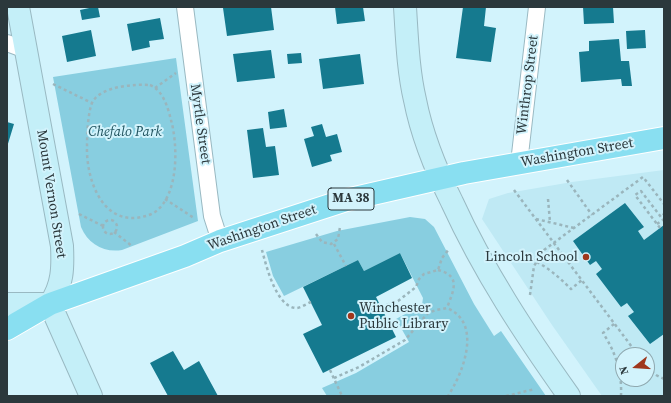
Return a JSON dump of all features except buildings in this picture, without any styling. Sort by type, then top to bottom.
[{"type":"main road","name":"Mount Vernon Street","points":[[18,7],[16,47],[62,246],[62,276],[60,286],[50,304]]},
{"type":"main road","points":[[406,7],[409,63],[415,100],[427,145],[440,178],[458,218],[494,284],[525,334],[569,396]]},
{"type":"main road","name":"Washington Street","points":[[7,304],[50,304],[185,256],[220,241],[346,200],[440,178],[664,138]]},
{"type":"main road","points":[[50,304],[91,396]]},
{"type":"main road","name":"MA 38","points":[[7,329],[50,304]]},
{"type":"street","name":"Myrtle Street","points":[[185,7],[212,216],[220,241]]},
{"type":"street","name":"Winthrop Street","points":[[519,163],[537,7]]},
{"type":"path","points":[[155,88],[192,63]]},
{"type":"path","points":[[50,83],[92,103]]},
{"type":"path","points":[[148,85],[155,88],[166,105],[174,132],[174,176],[170,192],[156,211],[146,216],[128,218],[116,214],[108,208],[99,195],[91,177],[87,161],[88,131],[92,103],[101,94],[111,90],[148,85]]},
{"type":"path","points":[[530,295],[535,262],[544,250],[643,177],[664,204]]},
{"type":"path","points":[[567,180],[592,215]]},
{"type":"path","points":[[514,190],[632,347]]},
{"type":"path","points":[[660,228],[635,195],[641,191],[661,217],[664,214]]},
{"type":"path","points":[[166,199],[198,221]]},
{"type":"path","points":[[548,199],[550,222]]},
{"type":"path","points":[[79,214],[103,226],[107,232],[114,232],[132,246]]},
{"type":"path","points":[[113,221],[116,214]]},
{"type":"path","points":[[535,219],[574,228]]},
{"type":"path","points":[[657,224],[664,219]]},
{"type":"path","points":[[103,226],[106,221],[113,221]]},
{"type":"path","points":[[113,221],[116,225],[114,232]]},
{"type":"path","points":[[334,244],[340,235],[340,227]]},
{"type":"path","points":[[316,234],[324,244],[334,244]]},
{"type":"path","points":[[334,244],[346,266]]},
{"type":"path","points":[[438,270],[442,258],[449,249]]},
{"type":"path","points":[[262,250],[271,280],[281,299],[293,308],[299,308],[311,302]]},
{"type":"path","points":[[508,259],[518,256],[535,262],[555,274],[571,289],[582,280]]},
{"type":"path","points":[[381,307],[398,301],[416,287],[419,279],[424,274],[438,270],[448,274],[454,285],[454,294],[447,308]]},
{"type":"path","points":[[334,378],[359,367],[405,340],[428,313],[447,308]]},
{"type":"path","points":[[447,308],[459,318],[467,333],[468,342],[459,376],[448,396]]},
{"type":"path","points":[[614,324],[603,333],[616,356],[620,377],[621,396]]},
{"type":"path","points":[[330,370],[342,396]]},
{"type":"path","points":[[655,374],[664,379]]},
{"type":"path","points":[[506,396],[535,389]]},
{"type":"shaded area","name":"Lincoln School","points":[[664,170],[664,396],[602,396],[552,325],[482,219],[489,199],[508,193],[572,182]]},
{"type":"green space","name":"Chefalo Park","points":[[176,58],[198,221],[122,250],[115,251],[103,249],[92,243],[81,227],[53,77]]},
{"type":"green space","points":[[410,217],[425,219],[434,227],[474,304],[494,336],[501,331],[546,396],[327,396],[322,388],[356,373],[409,342],[396,319],[422,305],[423,298],[400,253],[364,271],[358,260],[284,296],[273,276],[266,252],[337,231]]},
{"type":"place","name":"Lincoln School","points":[[586,257]]},
{"type":"place","name":"Winchester Public Library","points":[[351,316]]}]
